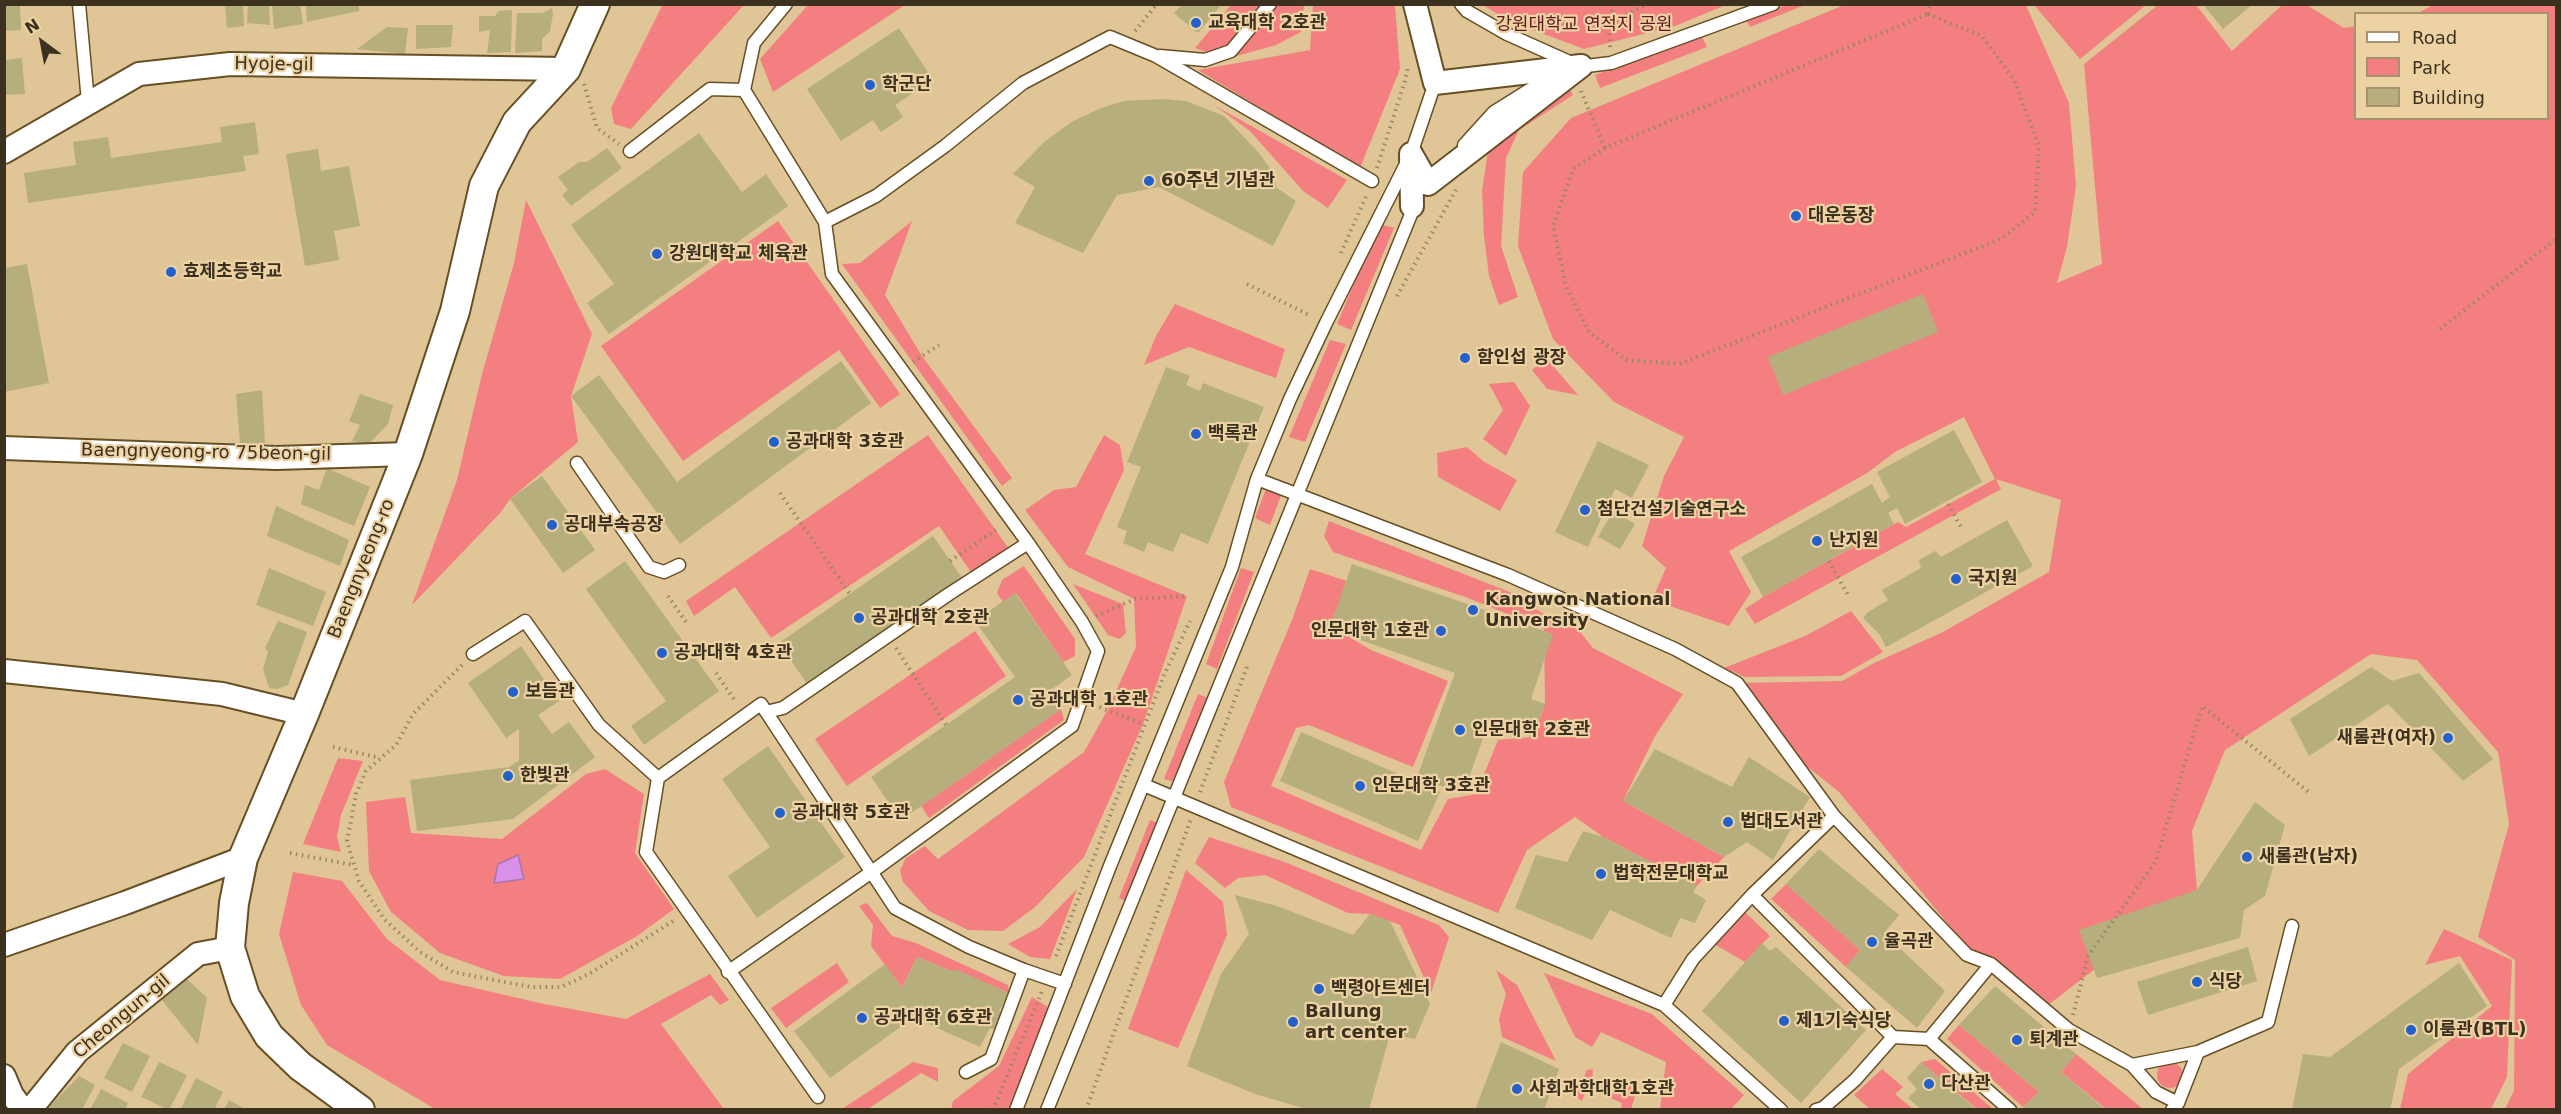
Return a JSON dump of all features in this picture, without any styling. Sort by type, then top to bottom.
[{"type":"street","name":"Baengnyeong-ro","points":[[359,1109],[300,1066],[269,1036],[245,996],[230,948],[234,903],[243,858],[304,714],[408,454],[455,311],[484,186],[517,122],[574,75],[595,4]]},
{"type":"street","points":[[1415,4],[1435,82],[1573,67]]},
{"type":"street","name":"Hyoje-gil","points":[[4,152],[139,74],[230,64],[574,75]]},
{"type":"street","points":[[1411,154],[1428,184],[1573,67]]},
{"type":"street","name":"Baengnyeong-ro 75beon-gil","points":[[4,448],[276,458],[408,454]]},
{"type":"street","points":[[4,671],[222,694],[304,714]]},
{"type":"street","points":[[4,945],[243,858]]},
{"type":"street","name":"Cheongun-gil","points":[[30,1110],[77,1052],[198,954],[230,948]]},
{"type":"street","points":[[4,1076],[12,1095],[23,1110]]},
{"type":"lane","points":[[79,4],[88,102]]},
{"type":"lane","points":[[728,972],[873,871],[1072,726],[1098,651],[1082,622],[1012,520],[832,274],[825,222],[744,90],[754,44],[786,4]]},
{"type":"lane","points":[[1156,56],[1205,60],[1231,51],[1270,4]]},
{"type":"lane","points":[[1016,1110],[1110,866],[1232,567],[1257,479],[1290,399],[1411,154],[1435,82],[1424,4]]},
{"type":"lane","points":[[1461,4],[1467,11],[1507,34],[1573,67],[1611,63],[1773,4]]},
{"type":"lane","points":[[825,222],[876,196],[945,146],[1023,83],[1110,37],[1156,56],[1372,181]]},
{"type":"lane","points":[[630,151],[710,88],[744,90]]},
{"type":"lane","points":[[1411,154],[1412,206]]},
{"type":"lane","points":[[1047,1110],[1299,493],[1412,206],[1428,184]]},
{"type":"lane","points":[[577,463],[649,567],[664,572],[679,565]]},
{"type":"lane","points":[[1257,479],[1299,493],[1508,575],[1675,649],[1737,683],[1834,816],[1967,955],[1991,963],[2069,1030],[2132,1065],[2156,1092],[2175,1106],[2198,1052]]},
{"type":"lane","points":[[766,711],[783,708],[1028,543]]},
{"type":"lane","points":[[473,654],[525,621],[599,725],[658,778]]},
{"type":"lane","points":[[818,1097],[728,972],[646,852],[658,778],[761,704],[896,908],[969,947],[1065,984]]},
{"type":"lane","points":[[1144,785],[1664,1005],[1781,1110]]},
{"type":"lane","points":[[1664,1005],[1693,958],[1752,895],[1834,816]]},
{"type":"lane","points":[[1752,895],[1893,1037],[1929,1039],[2010,1110]]},
{"type":"lane","points":[[2132,1065],[2198,1052],[2268,1022],[2292,926]]},
{"type":"lane","points":[[1929,1039],[1991,963]]},
{"type":"lane","points":[[966,1072],[991,1059],[1024,970]]},
{"type":"lane","points":[[1816,1110],[1822,1108],[1855,1080],[1893,1037]]},
{"type":"path","points":[[1124,43],[1157,4]]},
{"type":"path","points":[[1611,63],[1610,23],[1613,4]]},
{"type":"path","points":[[1610,23],[1647,4]]},
{"type":"path","points":[[1928,14],[1930,4]]},
{"type":"path","points":[[1928,14],[1982,36],[2014,80],[2039,146],[2036,212],[2001,239],[1679,364],[1626,360],[1589,332],[1566,285],[1553,226],[1573,169],[1605,148],[1928,14]]},
{"type":"path","points":[[1372,181],[1406,81],[1409,58]]},
{"type":"path","points":[[1573,67],[1581,94],[1605,148]]},
{"type":"path","points":[[574,75],[597,128],[630,151]]},
{"type":"path","points":[[1396,297],[1458,188]]},
{"type":"path","points":[[2440,329],[2556,239]]},
{"type":"path","points":[[1247,284],[1326,323]]},
{"type":"path","points":[[902,369],[939,345]]},
{"type":"path","points":[[780,493],[850,594]]},
{"type":"path","points":[[1948,504],[1961,526]]},
{"type":"path","points":[[950,561],[1012,520]]},
{"type":"path","points":[[1829,561],[1848,595]]},
{"type":"path","points":[[668,596],[686,622]]},
{"type":"path","points":[[1082,622],[1135,599],[1188,596]]},
{"type":"path","points":[[993,1110],[1048,977],[1164,675],[1194,614]]},
{"type":"path","points":[[888,636],[946,725]]},
{"type":"path","points":[[716,673],[745,715]]},
{"type":"path","points":[[450,675],[413,714],[396,745],[366,771],[356,794],[347,841],[359,881],[384,920],[420,952],[453,972],[531,987],[561,987],[589,974],[656,934],[687,912]]},
{"type":"path","points":[[2069,1030],[2088,956],[2156,861],[2202,706],[2312,794]]},
{"type":"path","points":[[1108,710],[1143,724]]},
{"type":"path","points":[[333,747],[381,758]]},
{"type":"path","points":[[1086,1110],[1195,807]]},
{"type":"path","points":[[290,853],[354,865]]},
{"type":"green space","points":[[663,4],[744,5],[631,129],[614,124],[611,108]]},
{"type":"green space","points":[[809,4],[905,5],[773,92],[760,59]]},
{"type":"green space","points":[[1231,5],[1304,5],[1301,32],[1276,45],[1226,59],[1195,48]]},
{"type":"green space","points":[[1313,5],[1395,5],[1400,69],[1360,168],[1198,70],[1310,50]]},
{"type":"green space","name":"강원대학교 연적지 공원","points":[[1483,5],[1726,5],[1675,26],[1584,49],[1509,21]]},
{"type":"green space","points":[[1786,5],[1805,5],[1750,27],[1746,20]]},
{"type":"green space","points":[[1844,5],[2026,5],[2069,103],[2076,186],[2067,247],[2057,283],[2102,264],[2084,64],[2158,5],[2196,5],[2232,51],[2282,5],[2307,5],[2344,28],[2354,26],[2354,120],[2549,120],[2549,12],[2420,12],[2433,5],[2556,5],[2556,1109],[2505,1109],[2514,1091],[2515,960],[2478,937],[2509,824],[2498,752],[2417,660],[2371,654],[2225,750],[2192,831],[2197,890],[2043,1009],[1977,959],[1839,792],[1789,752],[1737,683],[1842,681],[1874,663],[1941,633],[2049,572],[2061,500],[1996,479],[2001,489],[1755,624],[1745,609],[1763,597],[1898,522],[1906,527],[1995,479],[1964,417],[1895,452],[1867,473],[1729,551],[1751,592],[1729,626],[1652,600],[1666,568],[1642,546],[1664,476],[1684,437],[1614,402],[1553,339],[1518,246],[1523,172],[1571,118]]},
{"type":"green space","points":[[2034,5],[2146,5],[2080,59]]},
{"type":"green space","points":[[1701,35],[1707,47],[1600,88],[1595,75]]},
{"type":"green space","points":[[1565,81],[1573,95],[1519,130],[1506,158],[1501,246],[1518,297],[1499,305],[1489,276],[1484,236],[1482,191],[1489,144]]},
{"type":"green space","points":[[1214,105],[1347,180],[1328,208],[1303,191],[1250,131]]},
{"type":"green space","points":[[526,200],[592,334],[571,396],[578,442],[510,499],[501,512],[412,605],[457,480],[482,374],[514,263]]},
{"type":"green space","points":[[778,221],[900,394],[880,408],[839,350],[683,461],[601,346]]},
{"type":"green space","points":[[912,221],[885,295],[922,356],[1012,478],[1002,486],[842,264],[860,263]]},
{"type":"green space","points":[[1379,224],[1394,228],[1351,330],[1337,324]]},
{"type":"green space","points":[[1175,304],[1285,349],[1276,378],[1189,347],[1144,365],[1156,336]]},
{"type":"green space","points":[[1330,340],[1346,344],[1305,442],[1289,437]]},
{"type":"green space","points":[[1546,358],[1578,395],[1547,389],[1532,370]]},
{"type":"green space","points":[[1514,382],[1530,406],[1506,456],[1483,439],[1503,410],[1489,384]]},
{"type":"green space","points":[[928,435],[1012,553],[975,578],[939,526],[771,638],[735,587],[694,616],[686,601]]},
{"type":"green space","points":[[1104,435],[1120,445],[1124,470],[1085,554],[1187,596],[1143,724],[1084,857],[1035,907],[1003,931],[968,930],[929,911],[903,882],[900,870],[906,858],[925,846],[938,859],[1084,752],[1108,709],[1136,647],[1134,599],[1068,567],[1025,510],[1054,490],[1076,487]]},
{"type":"green space","points":[[1467,447],[1483,461],[1517,480],[1500,511],[1438,477],[1437,453]]},
{"type":"green space","points":[[1266,489],[1282,493],[1270,525],[1255,518]]},
{"type":"green space","points":[[1329,521],[1512,593],[1542,613],[1577,628],[1593,648],[1683,694],[1655,736],[1623,801],[1724,857],[1697,886],[1603,837],[1575,817],[1527,850],[1498,913],[1231,807],[1224,782],[1292,620],[1310,569],[1347,581],[1336,629],[1371,650],[1448,681],[1413,767],[1309,725],[1296,728],[1271,786],[1421,850],[1448,799],[1476,794],[1498,740],[1533,737],[1545,704],[1544,629],[1468,598],[1333,552],[1324,536]]},
{"type":"green space","points":[[1024,566],[1075,639],[1075,656],[1063,662],[1016,593],[1003,602],[997,593],[1002,580]]},
{"type":"green space","points":[[1241,568],[1254,572],[1217,669],[1206,664]]},
{"type":"green space","points":[[1073,584],[1123,604],[1126,633],[1120,639],[1108,635]]},
{"type":"green space","points":[[1851,611],[1883,652],[1841,676],[1745,677],[1724,668],[1805,636]]},
{"type":"green space","points":[[975,631],[1006,676],[847,786],[815,739]]},
{"type":"green space","points":[[1198,694],[1208,698],[1175,782],[1164,779]]},
{"type":"green space","points":[[1061,709],[1064,720],[929,818],[921,806]]},
{"type":"green space","points":[[338,758],[363,761],[341,815],[337,837],[341,852],[303,844]]},
{"type":"green space","points":[[605,769],[644,794],[635,853],[674,909],[637,936],[560,979],[504,976],[440,953],[391,912],[369,871],[366,802],[405,797],[411,833],[502,839],[586,774]]},
{"type":"green space","points":[[1150,820],[1163,825],[1132,904],[1119,898]]},
{"type":"green space","points":[[1209,837],[1282,861],[1439,925],[1449,937],[1431,993],[1400,925],[1370,914],[1348,913],[1265,875],[1238,878],[1225,888],[1195,863]]},
{"type":"green space","points":[[1186,870],[1223,902],[1227,935],[1178,1048],[1128,1029]]},
{"type":"green space","points":[[293,872],[342,881],[387,939],[440,980],[544,1004],[626,1019],[710,974],[729,1000],[720,1005],[711,995],[661,1024],[724,1109],[435,1109],[327,1045],[301,1005],[279,934]]},
{"type":"green space","points":[[1786,884],[1860,950],[1846,967],[1771,899]]},
{"type":"green space","points":[[1077,889],[1050,959],[1030,957],[1008,944],[1040,927]]},
{"type":"green space","points":[[867,903],[892,936],[916,943],[1008,985],[1009,993],[917,957],[902,988],[871,946],[873,925],[859,906]]},
{"type":"green space","points":[[1745,912],[1770,936],[1745,962],[1714,944]]},
{"type":"green space","points":[[2444,929],[2512,960],[2507,1077],[2491,1109],[2400,1109],[2408,1074],[2492,1006],[2460,956],[2425,965]]},
{"type":"green space","points":[[837,963],[849,982],[786,1028],[771,1008]]},
{"type":"green space","points":[[1496,970],[1517,985],[1556,1061],[1502,1037],[1499,1019],[1506,994]]},
{"type":"green space","points":[[1544,973],[1652,1014],[1744,1095],[1731,1109],[1660,1109],[1666,1062],[1601,1032],[1592,1047],[1575,1037]]},
{"type":"green space","points":[[1032,997],[1051,1009],[1014,1109],[951,1110],[953,1101],[999,1066]]},
{"type":"green space","points":[[1959,1025],[2039,1092],[2023,1107],[1947,1039]]},
{"type":"green space","points":[[2076,1054],[2143,1109],[2106,1109],[2061,1072]]},
{"type":"green space","points":[[1935,1059],[1993,1109],[1977,1109],[1921,1062]]},
{"type":"green space","points":[[913,1062],[938,1068],[938,1082],[921,1073],[868,1109],[842,1109]]},
{"type":"green space","points":[[2170,1062],[2179,1066],[2183,1075],[2179,1084],[2170,1088],[2161,1084],[2157,1075],[2161,1066]]},
{"type":"green space","points":[[1593,1069],[1592,1080],[1624,1096],[1630,1085],[1638,1086],[1631,1109],[1621,1109],[1622,1103],[1587,1088],[1582,1101],[1576,1097],[1587,1070]]},
{"type":"green space","points":[[1882,1069],[1903,1087],[1895,1094],[1913,1109],[1870,1109],[1854,1095]]},
{"type":"shaded area","points":[[518,855],[524,879],[494,883],[498,864]]},
{"type":"building","points":[[4,4],[20,4],[21,30],[4,31]]},
{"type":"building","points":[[225,4],[243,4],[244,26],[227,28]]},
{"type":"building","points":[[272,4],[300,4],[303,24],[274,29]]},
{"type":"building","points":[[306,4],[359,4],[359,11],[307,22]]},
{"type":"building","points":[[2208,4],[2253,4],[2223,29],[2205,7]]},
{"type":"building","points":[[248,5],[269,5],[270,25],[247,23]]},
{"type":"building","name":"교육대학 2호관","points":[[1182,5],[1221,5],[1198,33],[1174,13]]},
{"type":"building","points":[[552,8],[550,31],[542,39],[542,51],[515,53],[517,13],[543,13]]},
{"type":"building","points":[[512,10],[511,52],[487,53],[490,30],[479,32],[479,16],[495,16],[499,11]]},
{"type":"building","points":[[416,25],[453,25],[451,47],[416,49]]},
{"type":"building","points":[[387,27],[408,28],[405,54],[357,49]]},
{"type":"building","name":"학군단","points":[[899,28],[933,80],[895,105],[903,117],[881,132],[873,120],[841,141],[807,89]]},
{"type":"building","points":[[22,58],[25,94],[4,95],[4,60]]},
{"type":"building","name":"60주년 기념관","points":[[1164,99],[1186,101],[1224,116],[1259,153],[1271,170],[1277,188],[1296,201],[1273,246],[1159,187],[1117,195],[1083,253],[1015,223],[1035,187],[1013,174],[1044,142],[1073,121],[1104,107],[1124,101]]},
{"type":"building","points":[[255,122],[259,154],[243,156],[246,171],[28,203],[24,173],[76,165],[73,142],[108,137],[111,158],[222,142],[220,127]]},
{"type":"building","name":"강원대학교 체육관","points":[[699,133],[742,192],[766,174],[788,206],[609,334],[587,303],[614,284],[571,225]]},
{"type":"building","points":[[607,148],[622,168],[571,206],[562,195],[568,190],[558,177],[579,162],[587,162]]},
{"type":"building","points":[[318,149],[321,171],[349,166],[360,226],[334,231],[339,260],[305,266],[286,154]]},
{"type":"building","points":[[27,264],[49,383],[4,392],[4,268]]},
{"type":"building","points":[[1923,294],[1938,332],[1783,395],[1768,357]]},
{"type":"building","name":"공과대학 3호관","points":[[841,361],[871,403],[680,544],[571,396],[599,375],[677,482]]},
{"type":"building","name":"백록관","points":[[1166,367],[1190,376],[1186,385],[1200,391],[1203,383],[1264,407],[1208,544],[1181,533],[1173,552],[1148,542],[1144,552],[1123,543],[1127,531],[1117,527],[1141,467],[1127,462]]},
{"type":"building","points":[[262,390],[265,443],[240,444],[236,394]]},
{"type":"building","points":[[360,394],[393,405],[388,424],[369,444],[352,441],[360,425],[349,421]]},
{"type":"building","points":[[1954,430],[1982,482],[1905,524],[1897,508],[1888,513],[1894,524],[1763,597],[1741,557],[1872,484],[1882,503],[1890,497],[1877,472]]},
{"type":"building","name":"첨단건설기술연구소","points":[[1598,441],[1649,465],[1632,498],[1615,489],[1588,547],[1555,532]]},
{"type":"building","points":[[327,468],[370,487],[354,526],[301,504],[305,485],[319,490]]},
{"type":"building","name":"공대부속공장","points":[[542,476],[595,550],[563,573],[510,499]]},
{"type":"building","points":[[276,506],[349,540],[340,566],[267,536]]},
{"type":"building","points":[[1613,511],[1635,524],[1620,549],[1598,537]]},
{"type":"building","name":"국지원","points":[[2007,520],[2033,566],[1886,647],[1880,635],[1863,618],[1868,612],[1888,600],[1882,590],[1921,568],[1919,560],[1935,551],[1941,557]]},
{"type":"building","name":"공과대학 2호관","points":[[933,536],[962,578],[808,685],[779,643]]},
{"type":"building","name":"공과대학 4호관","points":[[625,561],[719,691],[644,745],[631,726],[666,701],[586,589]]},
{"type":"building","name":"인문대학 1호관","points":[[1352,564],[1553,634],[1531,699],[1545,704],[1532,737],[1489,722],[1463,794],[1417,777],[1455,673],[1329,629]]},
{"type":"building","points":[[269,568],[326,592],[313,626],[256,605]]},
{"type":"building","name":"공과대학 1호관","points":[[1015,593],[1072,675],[1048,692],[1061,709],[901,820],[871,777],[1015,677],[975,621]]},
{"type":"building","points":[[278,621],[307,632],[288,685],[277,689],[269,688],[263,669],[268,652],[265,648]]},
{"type":"building","name":"한빛관","points":[[521,646],[559,701],[538,715],[552,734],[569,722],[595,757],[513,819],[417,831],[410,780],[509,767],[519,760],[519,729],[506,738],[468,683]]},
{"type":"building","name":"새롬관(여자)","points":[[2371,667],[2392,681],[2419,673],[2493,759],[2463,781],[2388,704],[2309,756],[2290,719]]},
{"type":"building","name":"인문대학 3호관","points":[[1301,732],[1440,792],[1418,841],[1280,781]]},
{"type":"building","name":"공과대학 5호관","points":[[768,746],[845,857],[757,918],[728,876],[770,847],[722,779]]},
{"type":"building","name":"법대도서관","points":[[1655,749],[1732,787],[1749,757],[1810,797],[1773,860],[1747,842],[1724,857],[1623,801]]},
{"type":"building","name":"새롬관(남자)","points":[[2255,802],[2285,825],[2265,896],[2244,910],[2240,938],[2097,978],[2079,930],[2197,890]]},
{"type":"building","name":"법학전문대학교","points":[[1583,831],[1603,837],[1697,886],[1693,892],[1706,900],[1695,923],[1680,918],[1671,938],[1610,910],[1592,940],[1515,908],[1536,855],[1567,862]]},
{"type":"building","name":"율곡관","points":[[1819,849],[1899,915],[1884,933],[1945,991],[1917,1028],[1846,967],[1860,950],[1786,884]]},
{"type":"building","name":"백령아트센터","points":[[1235,895],[1277,906],[1353,935],[1370,914],[1390,921],[1430,1004],[1415,1039],[1390,1034],[1369,1110],[1310,1110],[1255,1094],[1187,1066],[1221,974],[1249,934]]},
{"type":"building","name":"제1기숙식당","points":[[1762,943],[1770,951],[1776,947],[1866,1030],[1801,1103],[1702,1011]]},
{"type":"building","name":"식당","points":[[2248,947],[2257,981],[2148,1015],[2137,982]]},
{"type":"building","name":"공과대학 6호관","points":[[917,957],[951,971],[955,969],[1009,993],[999,1011],[1005,1013],[997,1030],[990,1028],[980,1047],[926,1023],[921,1012],[830,1078],[794,1031],[885,964],[902,988]]},
{"type":"building","name":"이룸관(BTL)","points":[[2459,963],[2487,1006],[2399,1069],[2390,1110],[2292,1110],[2303,1054],[2330,1057]]},
{"type":"building","points":[[187,979],[207,998],[198,1045],[161,999]]},
{"type":"building","name":"퇴계관","points":[[1995,986],[2076,1054],[2061,1072],[2106,1110],[2026,1110],[2023,1107],[2039,1092],[1959,1025]]},
{"type":"building","name":"사회과학대학1호관","points":[[1501,1042],[1559,1069],[1544,1110],[1475,1110]]},
{"type":"building","points":[[123,1043],[150,1056],[132,1092],[104,1078]]},
{"type":"building","points":[[159,1062],[187,1075],[169,1110],[141,1097]]},
{"type":"building","name":"다산관","points":[[1921,1062],[1977,1110],[1922,1110],[1908,1098],[1917,1089],[1907,1078]]},
{"type":"building","points":[[79,1076],[95,1085],[82,1110],[54,1110],[49,1107]]},
{"type":"building","points":[[196,1078],[223,1092],[214,1110],[180,1110]]},
{"type":"building","points":[[101,1089],[128,1103],[125,1110],[90,1110]]},
{"type":"building","points":[[229,1100],[247,1110],[224,1110]]},
{"type":"place","name":"교육대학 2호관","points":[[1196,23]]},
{"type":"place","name":"학군단","points":[[870,85]]},
{"type":"place","name":"60주년 기념관","points":[[1149,181]]},
{"type":"place","name":"대운동장","points":[[1796,216]]},
{"type":"place","name":"강원대학교 체육관","points":[[657,254]]},
{"type":"place","name":"효제초등학교","points":[[171,272]]},
{"type":"place","name":"함인섭 광장","points":[[1465,358]]},
{"type":"place","name":"백록관","points":[[1196,434]]},
{"type":"place","name":"공과대학 3호관","points":[[774,442]]},
{"type":"place","name":"첨단건설기술연구소","points":[[1585,510]]},
{"type":"place","name":"공대부속공장","points":[[552,525]]},
{"type":"place","name":"난지원","points":[[1817,541]]},
{"type":"place","name":"국지원","points":[[1956,579]]},
{"type":"place","name":"Kangwon National University","points":[[1473,610]]},
{"type":"place","name":"공과대학 2호관","points":[[859,618]]},
{"type":"place","name":"인문대학 1호관","points":[[1441,631]]},
{"type":"place","name":"공과대학 4호관","points":[[662,653]]},
{"type":"place","name":"보듬관","points":[[513,692]]},
{"type":"place","name":"공과대학 1호관","points":[[1018,700]]},
{"type":"place","name":"인문대학 2호관","points":[[1460,730]]},
{"type":"place","name":"새롬관(여자)","points":[[2448,738]]},
{"type":"place","name":"한빛관","points":[[508,776]]},
{"type":"place","name":"인문대학 3호관","points":[[1360,786]]},
{"type":"place","name":"공과대학 5호관","points":[[780,813]]},
{"type":"place","name":"법대도서관","points":[[1728,822]]},
{"type":"place","name":"새롬관(남자)","points":[[2247,857]]},
{"type":"place","name":"법학전문대학교","points":[[1601,874]]},
{"type":"place","name":"율곡관","points":[[1872,942]]},
{"type":"place","name":"식당","points":[[2197,982]]},
{"type":"place","name":"백령아트센터","points":[[1319,989]]},
{"type":"place","name":"공과대학 6호관","points":[[862,1018]]},
{"type":"place","name":"제1기숙식당","points":[[1784,1021]]},
{"type":"place","name":"Ballung art center","points":[[1293,1022]]},
{"type":"place","name":"이룸관(BTL)","points":[[2411,1030]]},
{"type":"place","name":"퇴계관","points":[[2017,1040]]},
{"type":"place","name":"다산관","points":[[1929,1084]]},
{"type":"place","name":"사회과학대학1호관","points":[[1517,1089]]}]
